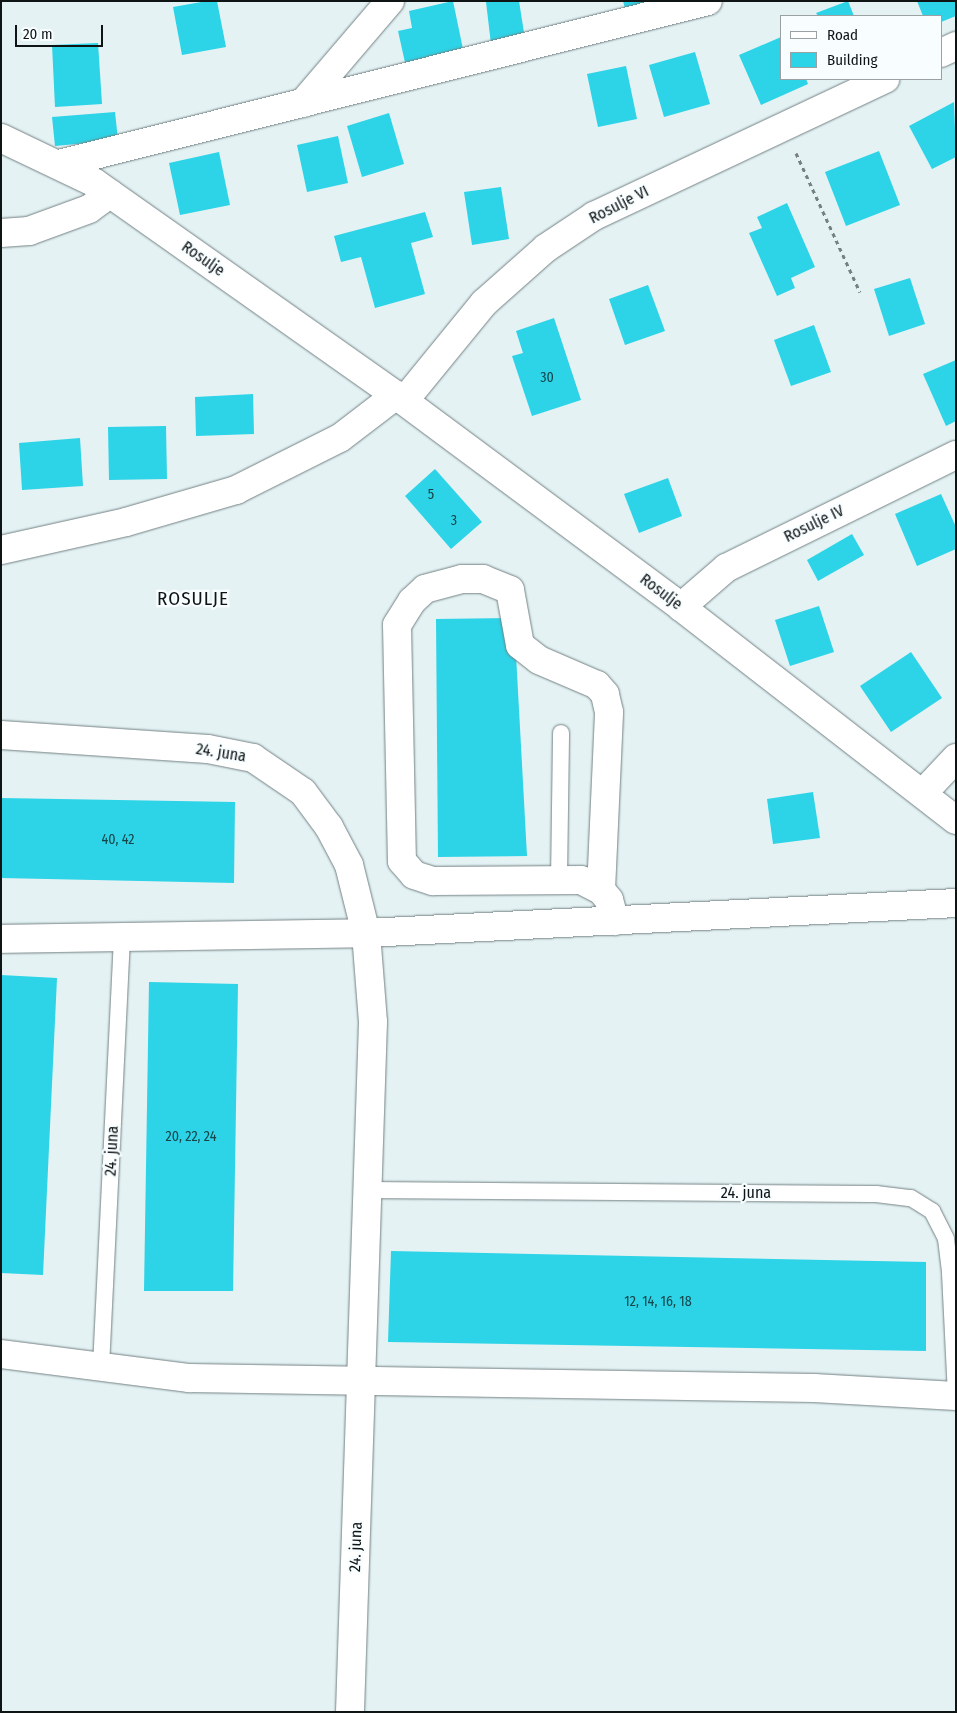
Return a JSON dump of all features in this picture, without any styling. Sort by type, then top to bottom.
[{"type":"street","points":[[303,103],[390,1]]},
{"type":"street","points":[[59,164],[708,1]]},
{"type":"street","points":[[942,53],[956,46]]},
{"type":"street","name":"Rosulje VI","points":[[400,398],[484,303],[546,248],[594,216],[883,80]]},
{"type":"street","name":"Rosulje","points":[[1,138],[59,164],[110,194],[400,398],[681,607],[956,820]]},
{"type":"street","points":[[1,233],[29,231],[89,209],[110,194]]},
{"type":"street","points":[[1,550],[126,522],[236,490],[340,438],[400,398]]},
{"type":"street","name":"Rosulje IV","points":[[681,607],[726,568],[956,455]]},
{"type":"street","points":[[601,890],[609,712],[605,694],[597,684],[539,660],[520,645],[510,590],[483,579],[462,579],[425,589],[412,601],[397,626],[402,860],[414,875],[434,880],[581,880],[601,890],[609,900],[615,921]]},
{"type":"street","name":"24. juna","points":[[1,735],[208,749],[254,758],[304,792],[330,827],[349,865],[366,933],[373,1022],[366,1190],[363,1382],[350,1712]]},
{"type":"street","points":[[923,793],[956,758]]},
{"type":"street","points":[[1,939],[366,933],[956,903]]},
{"type":"street","name":"24. juna","points":[[1,1354],[189,1378],[814,1388],[956,1396]]},
{"type":"lane","points":[[559,880],[561,733]]},
{"type":"lane","name":"24. juna","points":[[101,1366],[122,936]]},
{"type":"lane","name":"24. juna","points":[[366,1190],[876,1194],[911,1198],[932,1211],[946,1239],[950,1273],[956,1396]]},
{"type":"path","points":[[784,125],[860,292]]},
{"type":"building","points":[[217,1],[226,47],[182,55],[173,7]]},
{"type":"building","points":[[453,1],[464,54],[406,67],[398,31],[412,28],[409,11]]},
{"type":"building","points":[[519,1],[525,39],[491,44],[486,2]]},
{"type":"building","points":[[623,1],[663,1],[626,12]]},
{"type":"building","points":[[848,1],[854,15],[817,15],[816,13]]},
{"type":"building","points":[[917,1],[956,1],[956,16],[942,22],[942,15],[923,15]]},
{"type":"building","points":[[780,37],[780,80],[806,80],[808,84],[761,105],[739,55]]},
{"type":"building","points":[[98,43],[102,104],[55,107],[52,45]]},
{"type":"building","points":[[695,52],[710,104],[664,117],[649,65]]},
{"type":"building","points":[[626,66],[637,119],[598,127],[587,74]]},
{"type":"building","points":[[954,102],[956,157],[932,169],[909,126]]},
{"type":"building","points":[[115,112],[118,140],[55,146],[52,117]]},
{"type":"building","points":[[389,113],[404,164],[362,177],[347,126]]},
{"type":"building","points":[[338,136],[348,183],[307,192],[297,145]]},
{"type":"building","points":[[879,151],[900,205],[846,226],[825,172]]},
{"type":"building","points":[[219,152],[230,205],[180,215],[169,163]]},
{"type":"building","points":[[501,187],[509,239],[472,245],[464,192]]},
{"type":"building","points":[[787,203],[815,267],[791,278],[795,288],[777,296],[749,233],[762,228],[757,217]]},
{"type":"building","points":[[425,212],[433,237],[411,243],[425,294],[375,308],[361,257],[341,262],[334,236]]},
{"type":"building","points":[[910,278],[925,324],[889,336],[874,289]]},
{"type":"building","points":[[648,285],[665,331],[625,345],[609,299]]},
{"type":"building","points":[[554,318],[581,400],[532,416],[512,356],[523,353],[516,331]]},
{"type":"building","points":[[814,325],[831,372],[791,386],[774,340]]},
{"type":"building","points":[[956,360],[956,421],[946,426],[923,374]]},
{"type":"building","points":[[253,394],[254,434],[196,436],[195,397]]},
{"type":"building","points":[[166,426],[167,479],[109,480],[108,427]]},
{"type":"building","points":[[80,438],[83,486],[22,490],[19,443]]},
{"type":"building","points":[[435,469],[482,522],[451,549],[405,496]]},
{"type":"building","points":[[668,478],[682,516],[639,533],[624,494]]},
{"type":"building","points":[[941,494],[956,527],[956,549],[917,566],[895,514]]},
{"type":"building","points":[[852,534],[864,555],[818,581],[807,560]]},
{"type":"building","points":[[819,606],[834,652],[790,666],[775,620]]},
{"type":"building","points":[[514,618],[527,856],[438,857],[436,619]]},
{"type":"building","points":[[911,652],[942,698],[891,732],[860,686]]},
{"type":"building","points":[[813,792],[820,838],[773,844],[767,799]]},
{"type":"building","points":[[1,798],[235,802],[234,883],[1,878]]},
{"type":"building","points":[[1,975],[57,978],[43,1275],[1,1273]]},
{"type":"building","points":[[149,982],[238,984],[233,1291],[144,1291]]},
{"type":"building","points":[[391,1251],[926,1262],[926,1351],[388,1342]]},
{"type":"district","name":"ROSULJE","points":[[193,599]]}]
